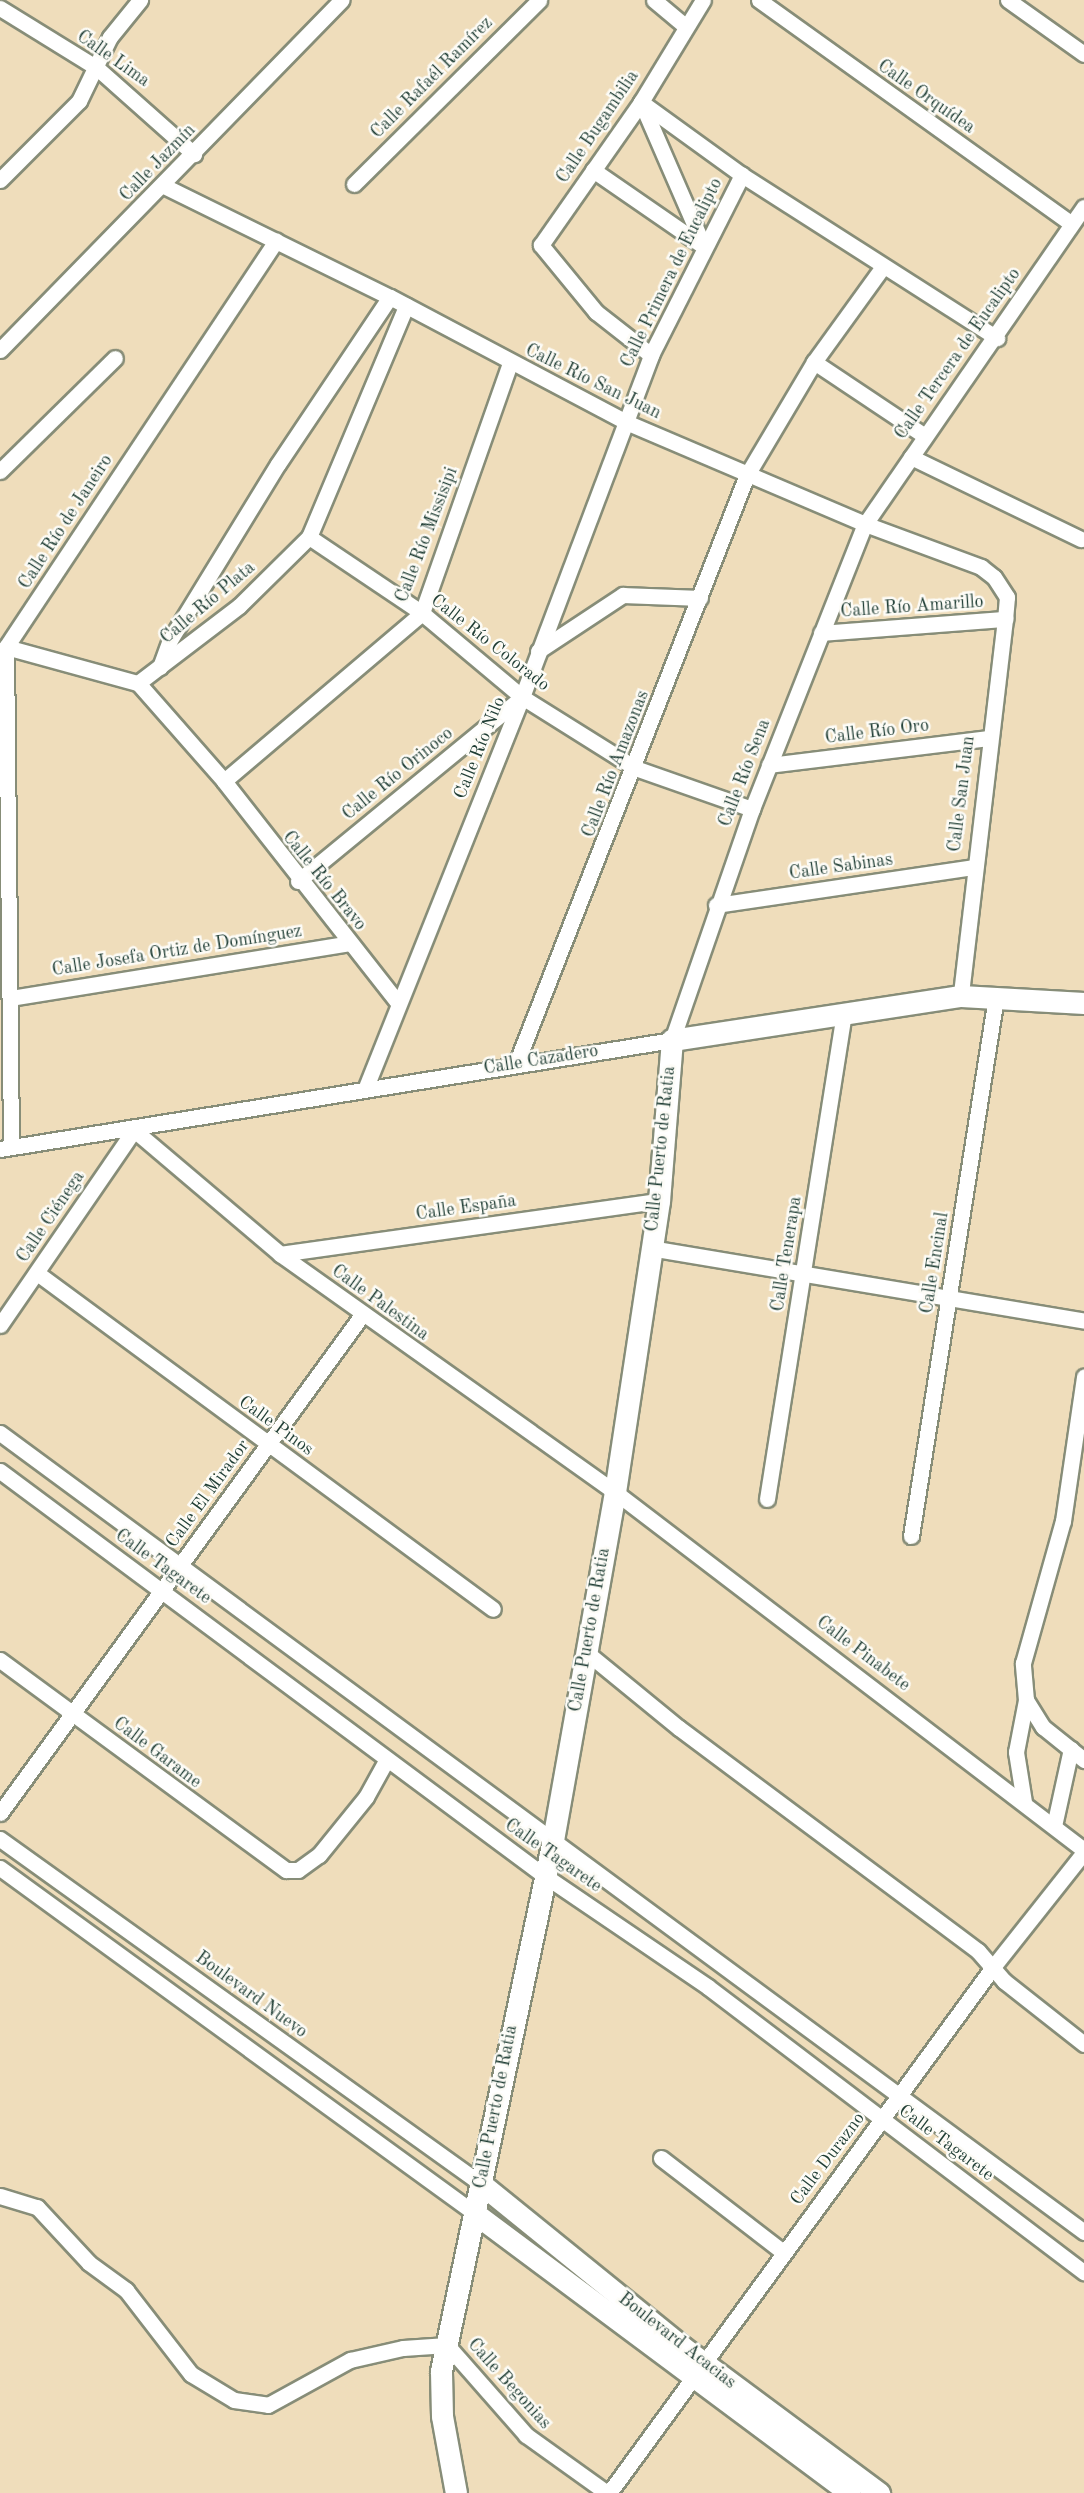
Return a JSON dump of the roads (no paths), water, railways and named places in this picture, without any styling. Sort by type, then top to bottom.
[{"type":"street","points":[[0,180],[79,101],[110,38],[140,0]]},
{"type":"street","name":"Calle Jazmín","points":[[0,351],[164,186],[342,0]]},
{"type":"street","name":"Calle Rafaél Ramírez","points":[[354,184],[538,0]]},
{"type":"street","points":[[654,0],[685,26]]},
{"type":"street","name":"Calle Bugambilia","points":[[651,354],[596,312],[541,245],[641,102],[685,26],[703,0]]},
{"type":"street","name":"Calle Orquídea","points":[[759,0],[1071,223]]},
{"type":"street","points":[[1008,0],[1084,54]]},
{"type":"street","name":"Calle Lima","points":[[1,10],[97,68],[194,154]]},
{"type":"street","points":[[641,102],[742,175],[882,268],[997,338]]},
{"type":"street","points":[[641,102],[704,247]]},
{"type":"street","points":[[593,170],[704,247]]},
{"type":"street","name":"Calle Primera de Eucalipto","points":[[626,422],[651,354],[742,175]]},
{"type":"street","name":"Calle Río San Juan","points":[[164,186],[390,297],[510,363],[626,422],[865,524],[981,567],[1007,597]]},
{"type":"street","name":"Calle Tercera de Eucalipto","points":[[865,524],[925,436],[997,338],[1071,223],[1084,207]]},
{"type":"street","name":"Calle Río de Janeiro","points":[[6,647],[276,241]]},
{"type":"street","name":"Calle Río Amazonas","points":[[516,1064],[635,768],[747,475],[814,362],[882,268]]},
{"type":"street","name":"Calle Río Plata","points":[[160,668],[170,640],[278,464],[390,297]]},
{"type":"street","name":"Calle Río Plata","points":[[160,668],[239,606],[309,537],[406,306]]},
{"type":"street","points":[[0,471],[115,358]]},
{"type":"street","points":[[814,362],[925,436]]},
{"type":"street","name":"Calle Río Missisipi","points":[[224,781],[422,613],[510,363]]},
{"type":"street","name":"Calle Río Nilo","points":[[366,1087],[522,697],[626,422]]},
{"type":"street","points":[[911,457],[1081,539]]},
{"type":"street","name":"Calle Río Sena","points":[[672,1040],[716,905],[865,524]]},
{"type":"street","name":"Calle Río Colorado","points":[[309,537],[422,613],[522,697],[635,768],[752,809]]},
{"type":"street","points":[[538,651],[623,595],[700,598]]},
{"type":"street","name":"Calle San Juan","points":[[961,996],[972,867],[1007,597]]},
{"type":"street","name":"Calle Río Amarillo","points":[[821,633],[1005,619]]},
{"type":"street","points":[[5,1148],[11,998],[6,647],[138,683],[160,668]]},
{"type":"street","name":"Calle Río Bravo","points":[[138,683],[224,781],[298,881],[398,1003]]},
{"type":"street","name":"Calle Río Orinoco","points":[[298,881],[522,697]]},
{"type":"street","name":"Calle Río Oro","points":[[769,765],[989,738]]},
{"type":"street","name":"Calle Sabinas","points":[[716,905],[972,867]]},
{"type":"street","name":"Calle Josefa Ortiz de Domínguez","points":[[11,998],[349,943]]},
{"type":"street","name":"Calle Cazadero","points":[[5,1148],[134,1130],[366,1087],[961,996],[1084,1003]]},
{"type":"street","name":"Calle Encinal","points":[[911,1536],[996,997]]},
{"type":"street","name":"Calle Tenerapa","points":[[767,1499],[844,1014]]},
{"type":"street","name":"Calle Puerto de Ratia","points":[[456,2493],[440,2397],[447,2346],[477,2215],[480,2183],[542,1874],[553,1840],[615,1492],[650,1248],[659,1201],[672,1040]]},
{"type":"street","name":"Calle Palestina","points":[[134,1130],[280,1254],[362,1315],[615,1492]]},
{"type":"street","name":"Calle Ciénega","points":[[0,1325],[134,1130]]},
{"type":"street","name":"Calle España","points":[[280,1254],[659,1201]]},
{"type":"street","points":[[650,1248],[950,1295],[1084,1321]]},
{"type":"street","name":"Calle Pinos","points":[[37,1274],[492,1609]]},
{"type":"street","name":"Calle El Mirador","points":[[0,1812],[74,1714],[362,1315]]},
{"type":"street","points":[[1024,1802],[1016,1752],[1026,1700],[1023,1663],[1063,1521],[1084,1377]]},
{"type":"street","name":"Calle Tagarete","points":[[0,1433],[1084,2232]]},
{"type":"street","name":"Calle Tagarete","points":[[0,1471],[542,1874],[708,1987],[1084,2272]]},
{"type":"street","name":"Calle Pinabete","points":[[615,1492],[1024,1802],[1084,1851]]},
{"type":"street","points":[[586,1652],[993,1967],[1084,2044]]},
{"type":"street","name":"Calle Garame","points":[[0,1660],[264,1858],[293,1871],[319,1855],[340,1830],[387,1759]]},
{"type":"street","points":[[1026,1700],[1043,1726],[1084,1760]]},
{"type":"street","points":[[1054,1826],[1071,1749]]},
{"type":"street","name":"Boulevard Nuevo","points":[[0,1839],[480,2183]]},
{"type":"street","name":"Calle Durazno","points":[[608,2493],[701,2372],[783,2252],[993,1967],[1084,1851]]},
{"type":"street","points":[[0,1868],[477,2215]]},
{"type":"street","points":[[708,1987],[725,1967]]},
{"type":"street","points":[[661,2158],[783,2252]]},
{"type":"street","name":"Boulevard Acacias","points":[[480,2183],[701,2372],[850,2493]]},
{"type":"street","name":"Calle Begonias","points":[[0,2196],[37,2207],[90,2263],[126,2290],[191,2374],[243,2404],[268,2405],[362,2356],[447,2346],[474,2370],[521,2430],[608,2493]]},
{"type":"street","name":"Boulevard Acacias","points":[[477,2215],[879,2493]]}]
